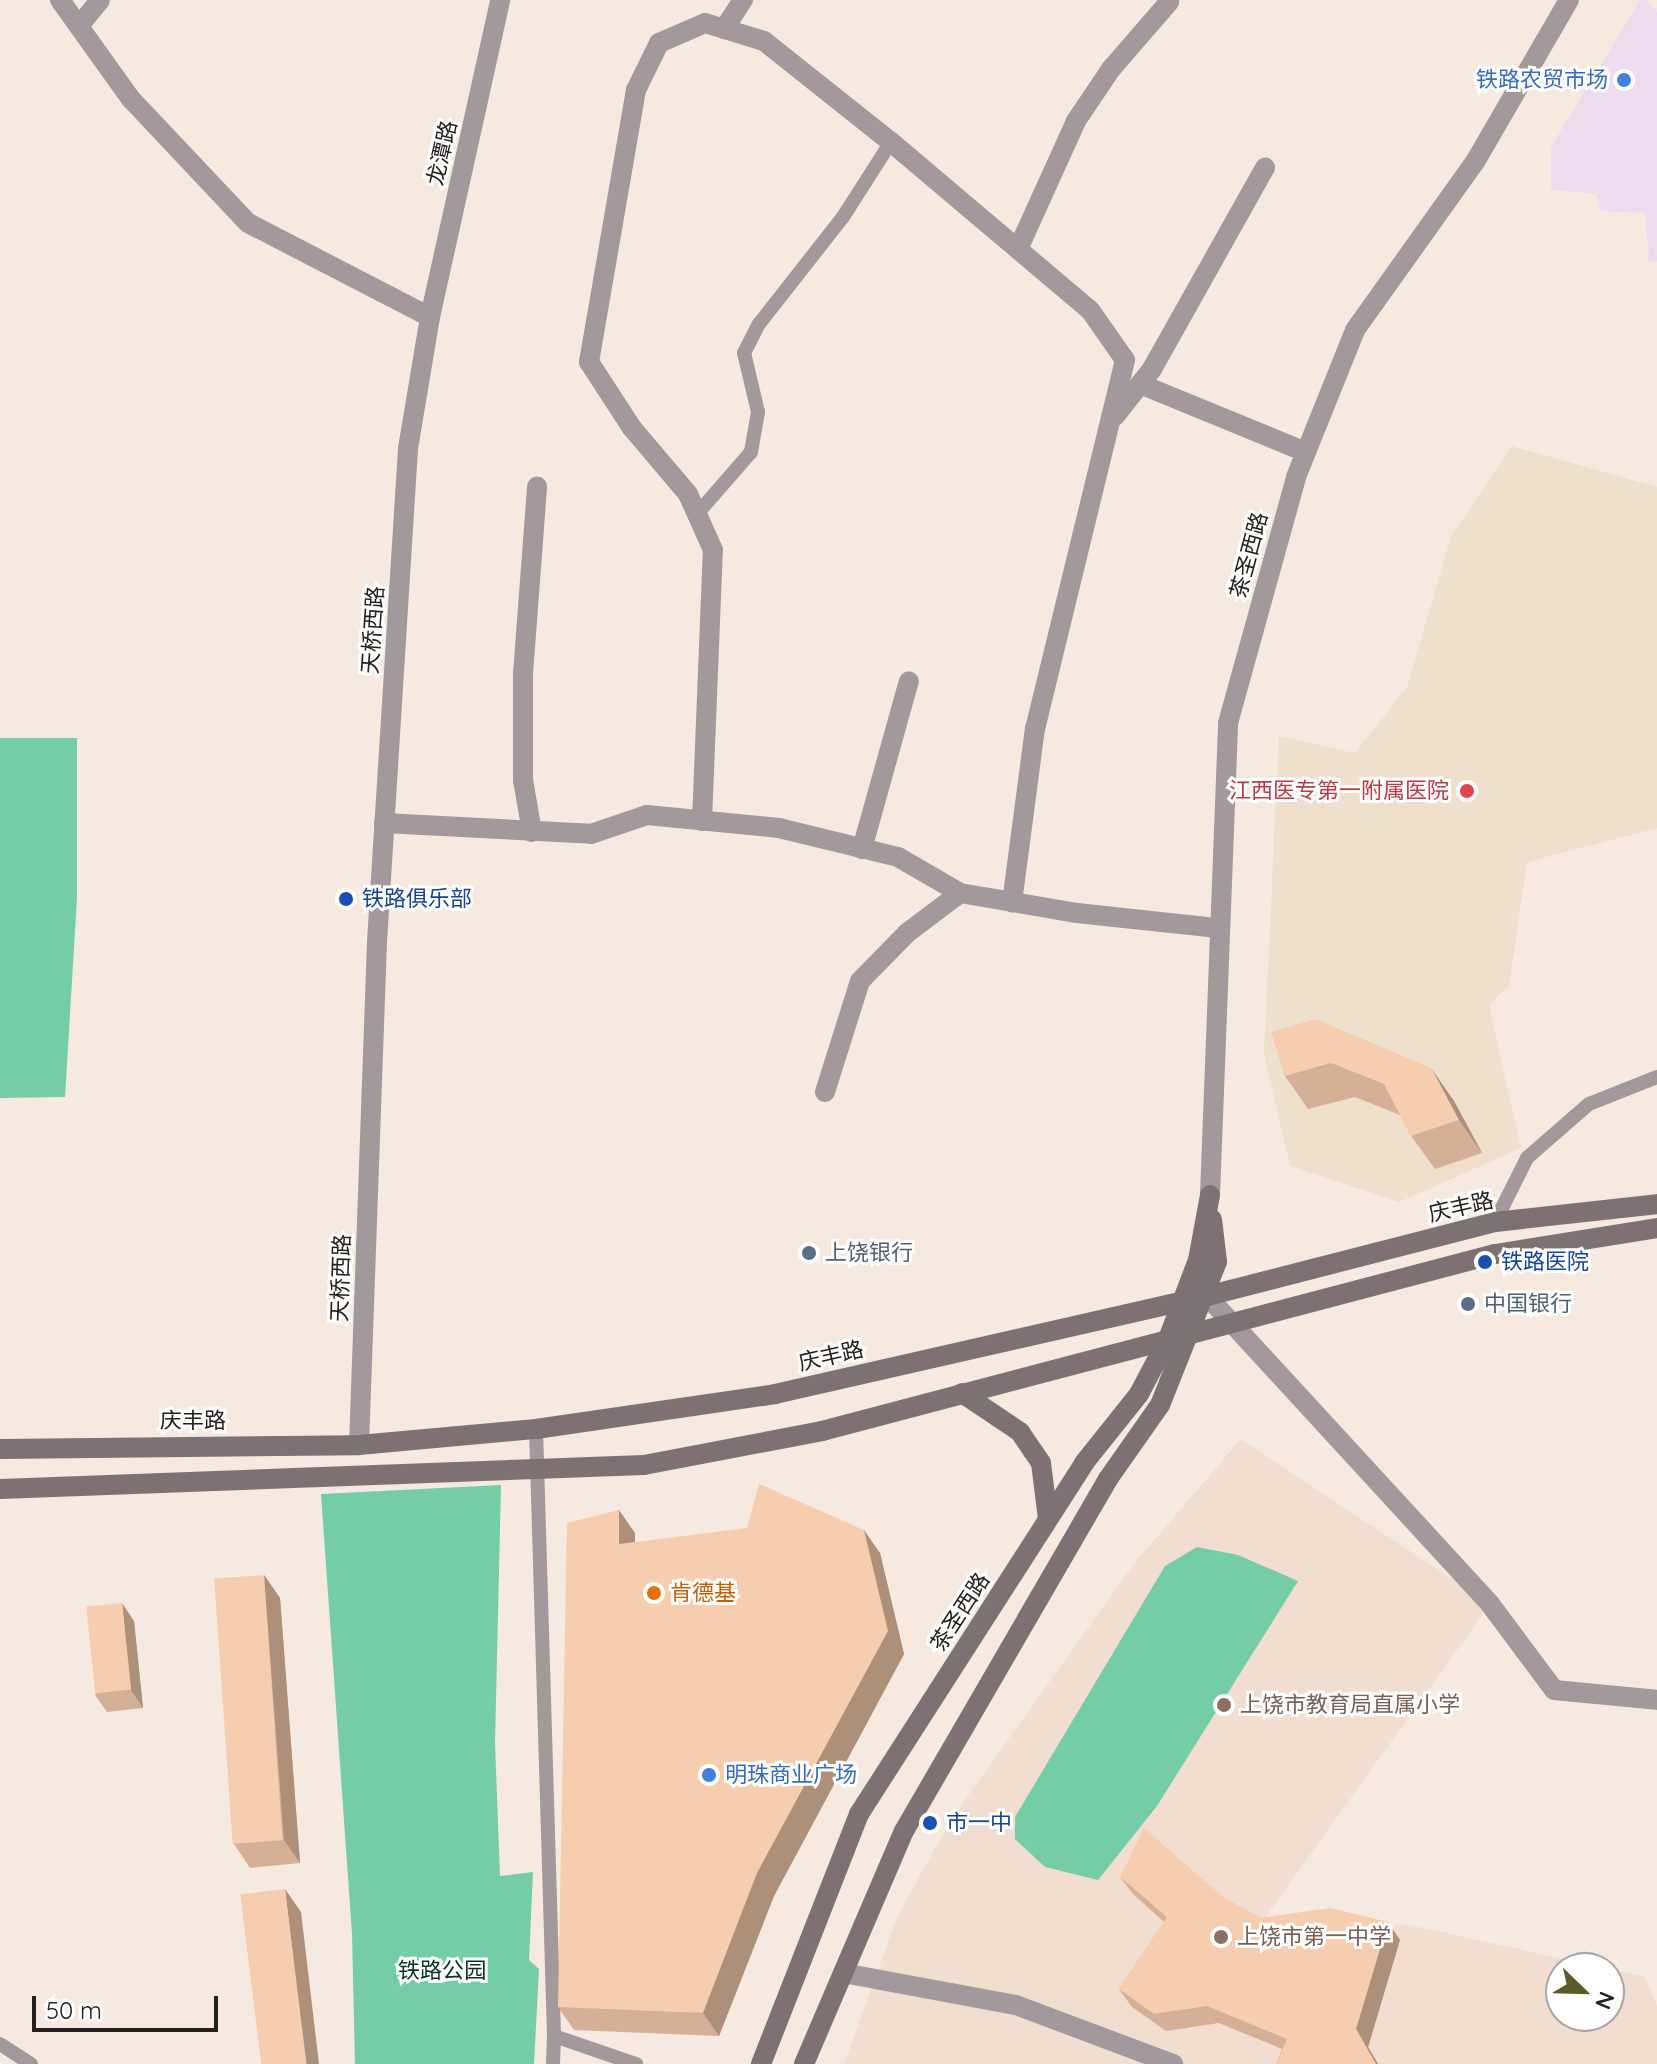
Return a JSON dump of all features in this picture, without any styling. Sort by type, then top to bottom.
[{"type":"main road","name":"茶圣西路","points":[[804,2064],[904,1831],[1108,1479],[1160,1405],[1192,1335],[1217,1262],[1210,1195]]},
{"type":"main road","name":"茶圣西路","points":[[761,2064],[859,1814],[1048,1519],[1139,1394],[1168,1339],[1198,1260],[1210,1195]]},
{"type":"main road","name":"庆丰路","points":[[0,1449],[359,1445],[536,1429],[775,1394],[1207,1296],[1495,1222],[1657,1204]]},
{"type":"main road","points":[[0,1489],[644,1465],[822,1431],[1168,1339],[1232,1326],[1495,1254],[1657,1228]]},
{"type":"main road","points":[[962,1393],[1020,1432],[1041,1463],[1048,1519]]},
{"type":"street","points":[[60,0],[131,99],[248,223],[430,317]]},
{"type":"street","points":[[79,26],[100,0]]},
{"type":"street","name":"龙潭路","points":[[430,317],[500,0]]},
{"type":"street","points":[[724,29],[743,0]]},
{"type":"street","name":"茶圣西路","points":[[1210,1195],[1228,723],[1306,452],[1355,330],[1475,162],[1569,0]]},
{"type":"street","points":[[1018,249],[1076,121],[1111,69],[1169,2]]},
{"type":"street","points":[[702,821],[713,550],[688,494],[632,428],[589,362],[636,90],[659,43],[705,23],[764,41],[891,142],[1090,310],[1125,360],[1035,728],[1012,902]]},
{"type":"street","points":[[1110,423],[1140,384],[1265,168]]},
{"type":"street","name":"天桥西路","points":[[359,1445],[384,823],[408,449],[430,317]]},
{"type":"street","points":[[1140,384],[1306,452]]},
{"type":"street","points":[[532,832],[523,780],[523,674],[537,487]]},
{"type":"street","points":[[862,849],[909,681]]},
{"type":"street","points":[[384,823],[591,834],[647,815],[779,828],[898,857],[960,893],[1218,928]]},
{"type":"street","points":[[825,1092],[860,981],[907,933],[960,893]]},
{"type":"street","points":[[1207,1296],[1232,1326],[1325,1420],[1490,1604],[1554,1690],[1657,1700]]},
{"type":"street","points":[[843,1973],[1016,2005],[1173,2064]]},
{"type":"lane","points":[[697,514],[751,452],[758,412],[744,353],[843,217],[891,142]]},
{"type":"lane","points":[[1495,1222],[1527,1158],[1589,1104],[1657,1077]]},
{"type":"lane","points":[[536,1429],[553,2064]]},
{"type":"lane","points":[[554,2036],[636,2064]]},
{"type":"lane","points":[[0,2044],[31,2064]]},
{"type":"shaded area","name":"铁路农贸市场","points":[[1640,0],[1647,0],[1657,12],[1657,261],[1649,261],[1645,213],[1601,211],[1596,194],[1551,190],[1551,147]]},
{"type":"shaded area","name":"江西医专第一附属医院","points":[[1512,446],[1657,487],[1657,828],[1527,862],[1509,986],[1489,1005],[1521,1148],[1399,1202],[1290,1166],[1264,1054],[1279,736],[1355,753],[1407,687],[1451,536]]},
{"type":"shaded area","points":[[1241,1439],[1490,1604],[1262,1922],[1410,1925],[1545,1955],[1545,2032],[1625,2032],[1625,1973],[1645,1977],[1657,2006],[1657,2064],[844,2064],[898,1915],[952,1818],[1133,1565]]},
{"type":"green space","points":[[0,738],[77,738],[77,898],[65,1097],[0,1098]]},
{"type":"green space","name":"铁路公园","points":[[501,1485],[495,1743],[500,1876],[533,1872],[529,1960],[539,1969],[534,2064],[355,2064],[352,1934],[321,1494]]},
{"type":"green space","points":[[1197,1547],[1238,1555],[1298,1581],[1157,1806],[1098,1880],[1045,1867],[1015,1839],[1015,1817],[1165,1566]]},
{"type":"building","points":[[1315,1019],[1431,1068],[1459,1120],[1411,1136],[1384,1084],[1331,1063],[1285,1076],[1272,1032]]},
{"type":"building","name":"明珠商业广场","points":[[759,1484],[864,1530],[888,1631],[757,1873],[703,2013],[558,2007],[567,1523],[619,1510],[619,1544],[747,1528]]},
{"type":"building","points":[[264,1575],[283,1840],[233,1844],[214,1578]]},
{"type":"building","points":[[122,1603],[131,1690],[95,1693],[86,1607]]},
{"type":"building","points":[[1144,1828],[1224,1898],[1260,1918],[1330,1908],[1388,1922],[1356,2029],[1376,2064],[1276,2064],[1287,2039],[1207,2006],[1154,2014],[1119,1989],[1167,1917],[1120,1877]]},
{"type":"building","points":[[285,1889],[306,2064],[261,2064],[240,1894]]},
{"type":"place","name":"铁路农贸市场","points":[[1624,80]]},
{"type":"place","name":"江西医专第一附属医院","points":[[1467,791]]},
{"type":"place","name":"铁路俱乐部","points":[[346,899]]},
{"type":"place","name":"上饶银行","points":[[809,1253]]},
{"type":"place","name":"铁路医院","points":[[1485,1262]]},
{"type":"place","name":"中国银行","points":[[1468,1304]]},
{"type":"place","name":"肯德基","points":[[654,1593]]},
{"type":"place","name":"上饶市教育局直属小学","points":[[1224,1705]]},
{"type":"place","name":"明珠商业广场","points":[[709,1775]]},
{"type":"place","name":"市一中","points":[[930,1823]]},
{"type":"place","name":"上饶市第一中学","points":[[1221,1937]]}]
